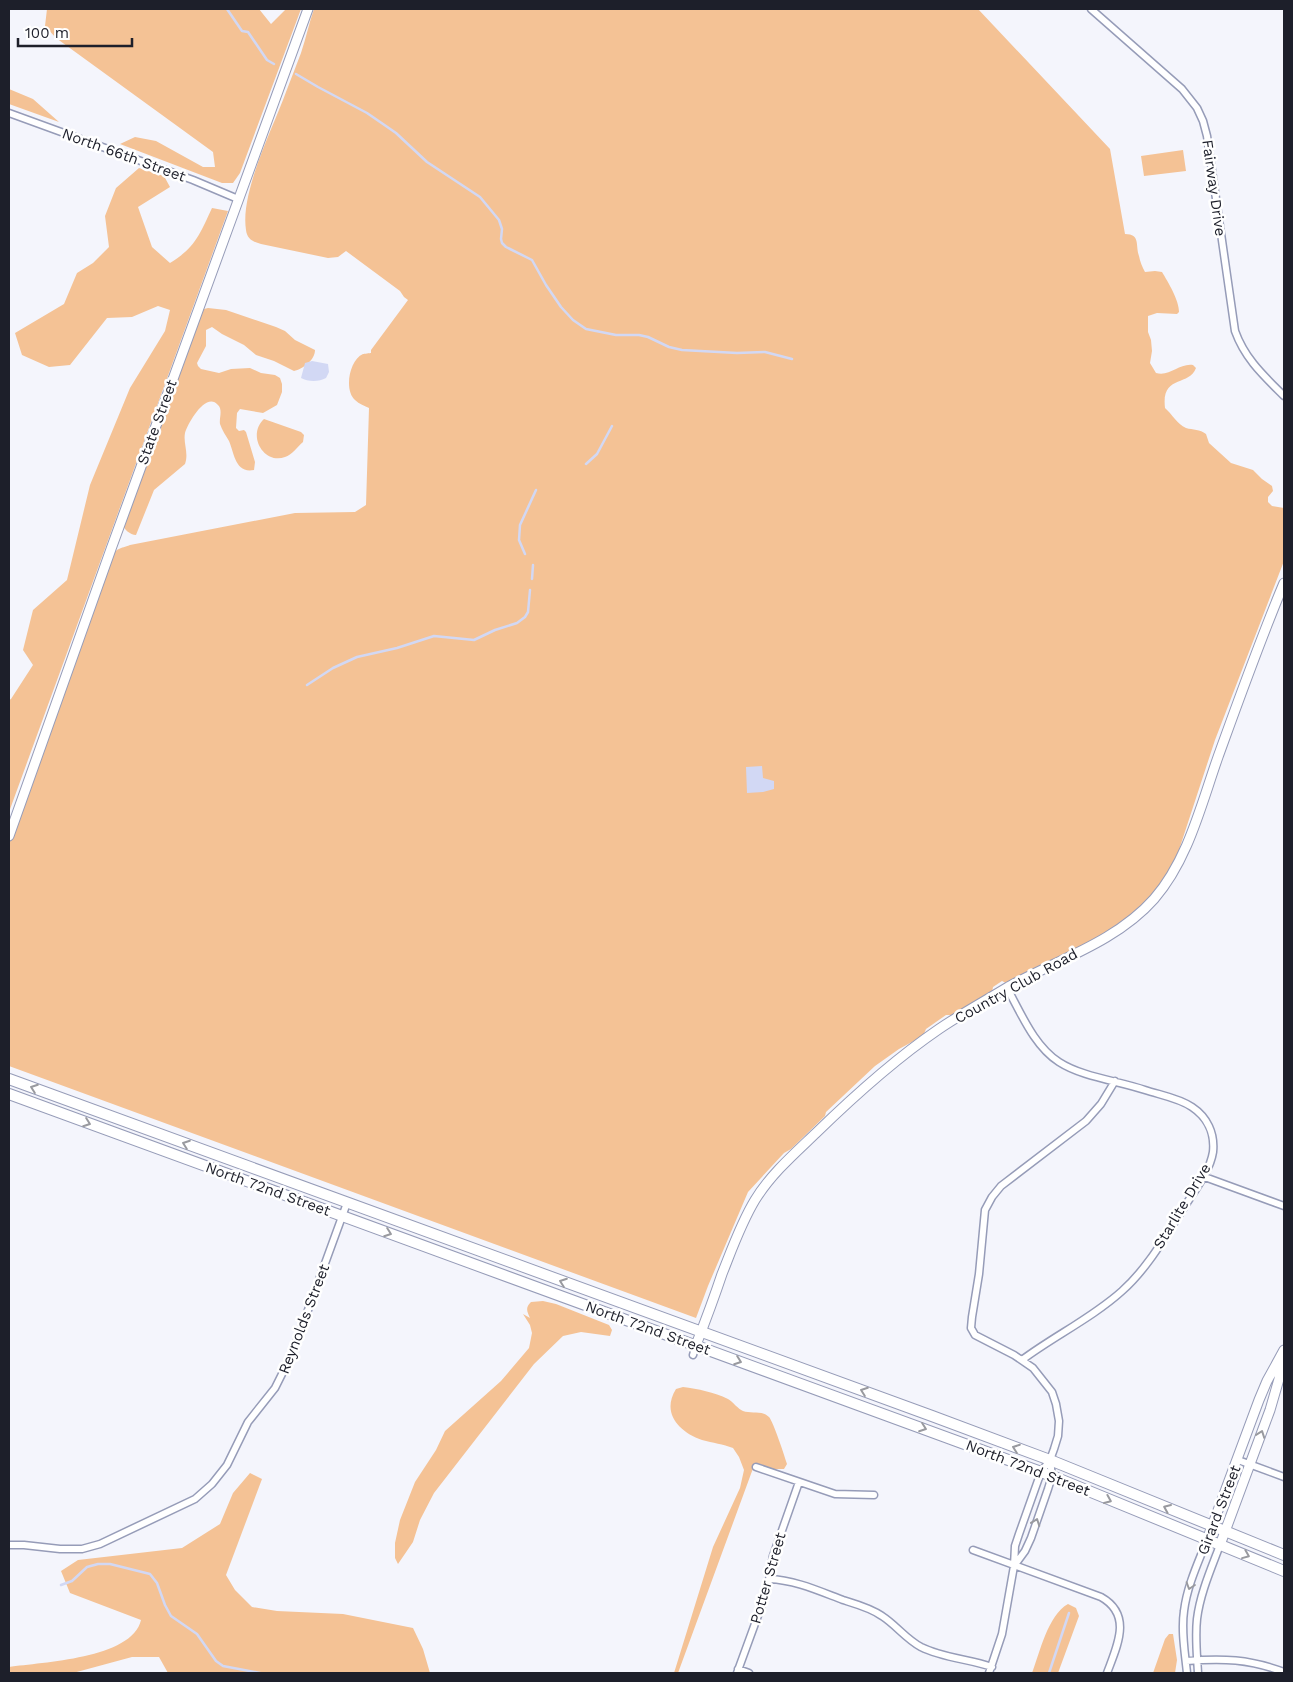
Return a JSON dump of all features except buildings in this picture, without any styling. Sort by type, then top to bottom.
[{"type":"main road","name":"North 72nd Street","points":[[9,1079],[1050,1460],[1284,1555]]},
{"type":"main road","name":"North 72nd Street","points":[[9,1094],[342,1216],[694,1350],[1052,1476],[1284,1570]]},
{"type":"street","name":"State Street","points":[[9,836],[113,543],[308,9]]},
{"type":"street","name":"Fairway Drive","points":[[1091,9],[1182,89],[1197,108],[1207,136],[1235,331],[1241,346],[1252,364],[1284,396]]},
{"type":"street","name":"North 66th Street","points":[[9,113],[193,180],[238,199]]},
{"type":"street","name":"Country Club Road","points":[[694,1350],[738,1233],[753,1203],[773,1176],[832,1117],[899,1059],[940,1028],[1007,988],[1099,942],[1136,918],[1169,880],[1190,837],[1284,582]]},
{"type":"street","name":"Starlite Drive","points":[[1007,988],[1039,1043],[1051,1056],[1076,1070],[1182,1102],[1202,1114],[1209,1125],[1213,1139],[1213,1152],[1209,1164],[1160,1244],[1130,1284],[1102,1307],[1022,1360]]},
{"type":"street","points":[[769,1579],[797,1584],[868,1609],[882,1616],[920,1646],[944,1655],[978,1662],[990,1670],[1002,1634],[1019,1534],[1041,1472],[1050,1460],[1058,1432],[1059,1415],[1052,1392],[1033,1368],[1022,1360],[975,1335],[971,1328],[979,1274],[985,1210],[997,1190],[1008,1180],[1086,1122],[1101,1104],[1115,1081]]},
{"type":"street","points":[[1202,1176],[1284,1206]]},
{"type":"street","name":"Reynolds Street","points":[[9,1545],[24,1544],[60,1550],[82,1549],[100,1544],[195,1499],[220,1476],[230,1460],[248,1422],[282,1378],[347,1203]]},
{"type":"street","name":"Girard Street","points":[[1187,1673],[1183,1626],[1186,1600],[1267,1381],[1284,1351]]},
{"type":"street","name":"Girard Street","points":[[1198,1673],[1196,1642],[1198,1615],[1204,1588],[1277,1387],[1284,1351]]},
{"type":"street","points":[[1014,1566],[1030,1538],[1052,1476],[1050,1460]]},
{"type":"street","points":[[1238,1460],[1284,1477]]},
{"type":"street","points":[[756,1467],[819,1490],[841,1495],[874,1495]]},
{"type":"street","name":"Potter Street","points":[[738,1671],[764,1599],[773,1556],[799,1482]]},
{"type":"street","points":[[973,1550],[1107,1600],[1115,1609],[1120,1625],[1120,1638],[1107,1673]]},
{"type":"street","points":[[1186,1661],[1242,1660],[1284,1672]]},
{"type":"street","points":[[738,1671],[749,1673]]},
{"type":"shaded area","points":[[47,9],[259,9],[271,24],[286,9],[301,9],[240,173],[233,183],[222,183],[120,144],[135,137],[156,141],[203,167],[215,167],[213,152],[56,38],[45,26]]},
{"type":"shaded area","points":[[314,9],[978,9],[1110,149],[1125,234],[1135,238],[1145,272],[1162,272],[1173,291],[1179,307],[1177,314],[1157,313],[1148,316],[1148,332],[1152,351],[1150,363],[1156,373],[1161,374],[1188,365],[1193,365],[1196,368],[1192,374],[1171,385],[1167,390],[1165,408],[1186,428],[1206,434],[1209,443],[1231,463],[1253,470],[1272,486],[1273,491],[1268,497],[1268,502],[1272,506],[1284,508],[1284,561],[1215,740],[1178,853],[1164,882],[1133,917],[1091,942],[1008,984],[1002,981],[993,987],[992,992],[988,996],[952,1015],[946,1015],[926,1029],[923,1036],[899,1049],[875,1066],[826,1112],[825,1116],[791,1149],[784,1153],[748,1192],[696,1318],[9,1066],[9,841],[113,554],[119,549],[130,545],[295,513],[355,512],[366,505],[369,408],[358,403],[352,396],[349,383],[351,369],[358,357],[371,353],[371,350],[408,300],[400,291],[346,251],[338,257],[328,258],[261,244],[251,240],[246,230],[245,215],[253,179],[301,53]]},
{"type":"shaded area","points":[[9,89],[33,99],[59,122],[9,104]]},
{"type":"shaded area","points":[[1183,150],[1186,171],[1144,176],[1141,156]]},
{"type":"shaded area","points":[[139,168],[164,176],[170,187],[138,207],[152,247],[170,263],[185,252],[196,240],[212,208],[228,211],[9,812],[9,700],[33,665],[23,650],[33,610],[67,580],[90,485],[130,388],[165,331],[170,310],[158,306],[132,317],[107,318],[70,365],[49,367],[22,355],[15,333],[64,304],[77,273],[93,263],[109,247],[105,216],[116,188]]},
{"type":"shaded area","points":[[208,308],[226,310],[276,327],[285,331],[295,340],[315,350],[314,354],[308,364],[294,371],[256,355],[244,345],[212,327],[206,330],[206,346],[197,363],[201,369],[219,373],[231,369],[250,368],[261,373],[275,375],[280,378],[282,392],[277,405],[263,413],[240,409],[237,413],[236,428],[239,431],[244,430],[246,432],[255,462],[254,470],[243,469],[236,461],[229,441],[220,424],[221,412],[218,405],[208,402],[203,405],[190,422],[185,433],[185,464],[154,490],[136,535],[134,535],[124,528],[122,524],[201,312]]},
{"type":"shaded area","points":[[264,419],[301,432],[304,435],[303,442],[288,456],[271,457],[265,453],[257,441],[259,426]]},
{"type":"shaded area","points":[[543,1301],[556,1304],[609,1325],[612,1330],[610,1336],[581,1332],[563,1336],[534,1364],[434,1493],[420,1520],[413,1542],[398,1564],[395,1558],[395,1543],[400,1520],[415,1482],[436,1450],[445,1431],[501,1381],[529,1348],[532,1333],[530,1325],[523,1314],[530,1318],[527,1310],[529,1304],[531,1302]]},
{"type":"shaded area","points":[[683,1387],[717,1394],[728,1399],[743,1411],[760,1413],[769,1417],[787,1464],[784,1469],[773,1469],[755,1463],[678,1673],[674,1673],[713,1547],[740,1488],[744,1470],[733,1448],[702,1440],[680,1427],[672,1414],[670,1406],[676,1389]]},
{"type":"shaded area","points":[[250,1473],[262,1479],[226,1575],[235,1590],[252,1607],[277,1611],[343,1614],[413,1628],[423,1649],[430,1673],[168,1673],[159,1657],[132,1657],[73,1673],[9,1673],[9,1667],[63,1660],[104,1651],[121,1643],[134,1633],[141,1620],[70,1593],[61,1571],[78,1560],[182,1548],[220,1524],[233,1493]]},
{"type":"shaded area","points":[[1068,1604],[1076,1608],[1079,1616],[1058,1673],[1032,1673],[1050,1625],[1061,1609]]},
{"type":"shaded area","points":[[1169,1634],[1173,1634],[1177,1660],[1175,1673],[1153,1673],[1165,1639]]},
{"type":"water","points":[[312,361],[328,364],[329,372],[326,378],[314,381],[301,378],[305,363]]},
{"type":"water","points":[[762,766],[763,778],[774,781],[774,789],[747,793],[746,767]]},
{"type":"waterway","points":[[227,9],[242,31],[248,32],[267,60],[274,64]]},
{"type":"waterway","points":[[296,74],[367,113],[396,133],[427,162],[480,197],[499,220],[502,229],[502,243],[506,247],[532,260],[561,307],[573,320],[586,329],[616,335],[639,335],[682,350],[737,353],[765,352],[792,359]]},
{"type":"waterway","points":[[586,464],[597,454],[612,426]]},
{"type":"waterway","points":[[525,554],[519,540],[520,525],[536,490]]},
{"type":"waterway","points":[[532,579],[533,565]]},
{"type":"waterway","points":[[307,685],[333,668],[357,657],[397,648],[434,636],[474,640],[495,630],[517,623],[528,612],[530,590]]},
{"type":"waterway","points":[[61,1585],[72,1581],[87,1567],[98,1564],[110,1564],[150,1574],[157,1583],[171,1616],[197,1634],[216,1661],[223,1666],[260,1673]]},
{"type":"waterway","points":[[1049,1673],[1069,1613]]}]
